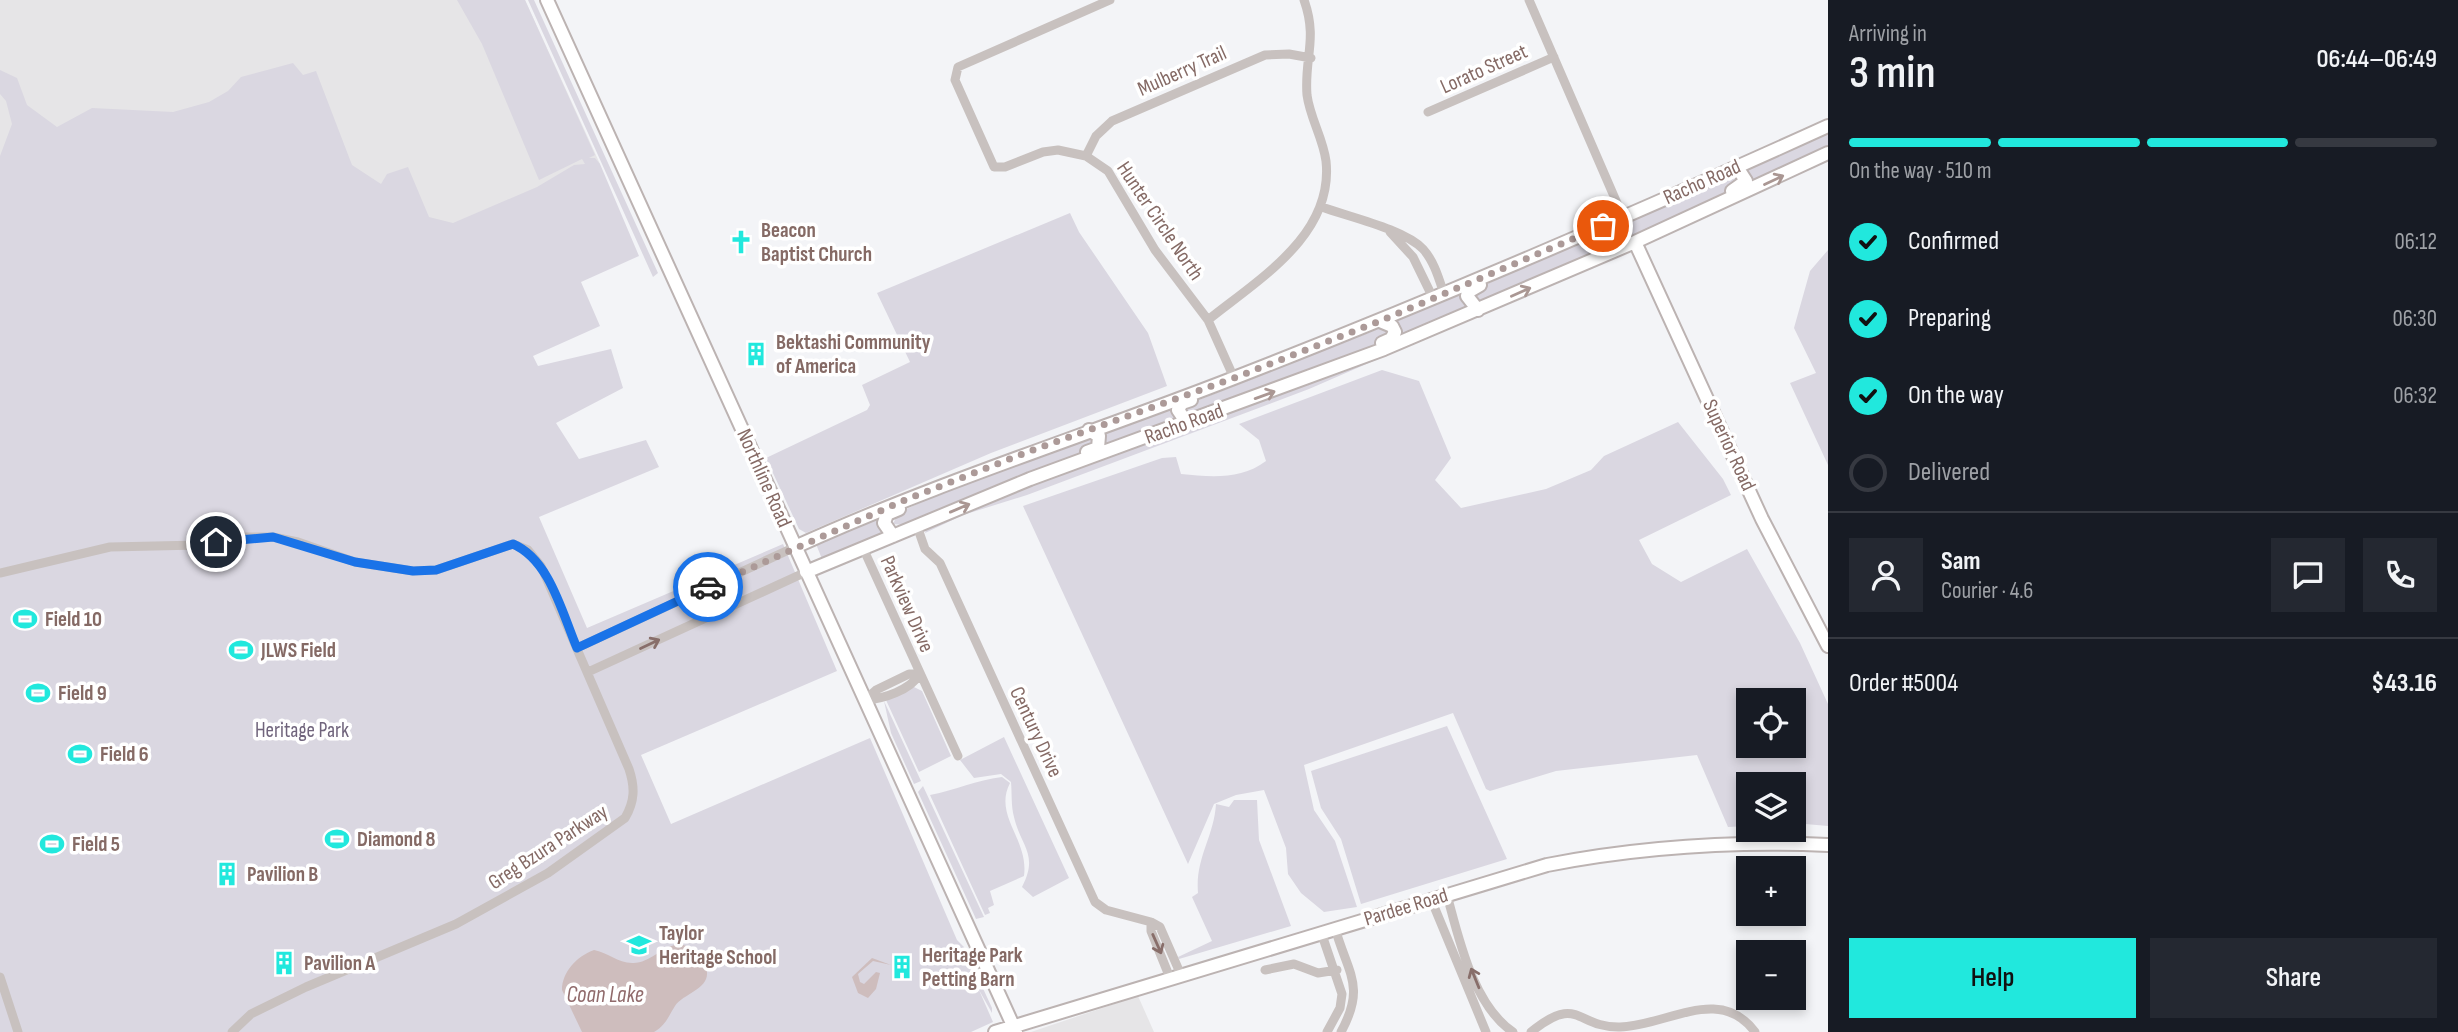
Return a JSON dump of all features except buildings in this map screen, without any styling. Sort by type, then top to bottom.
[{"type":"street","name":"Northline Road","points":[[547,0],[1014,1028]]},
{"type":"street","name":"Hunter Circle North","points":[[1110,0],[955,70],[955,80],[994,167],[1005,167],[1043,152],[1068,151],[1086,156],[1108,171],[1155,250],[1208,320],[1234,378]]},
{"type":"street","points":[[1208,320],[1296,246],[1322,208],[1326,163],[1308,104],[1307,84],[1312,33],[1304,0]]},
{"type":"street","points":[[1529,0],[1623,217]]},
{"type":"street","name":"Mulberry Trail","points":[[1086,156],[1096,135],[1112,121],[1245,62],[1275,54],[1311,58]]},
{"type":"street","name":"Lorato Street","points":[[1429,112],[1554,57]]},
{"type":"street","name":"Racho Road","points":[[795,547],[965,477],[1380,321],[1828,126]]},
{"type":"street","name":"Racho Road","points":[[806,572],[1030,479],[1316,376],[1478,310],[1635,242],[1828,153]]},
{"type":"street","points":[[1665,228],[1705,203],[1743,186],[1745,177],[1737,167]]},
{"type":"street","points":[[1322,208],[1390,232],[1403,233],[1423,249],[1439,296]]},
{"type":"street","points":[[1390,232],[1413,257],[1439,296]]},
{"type":"street","name":"Superior Road","points":[[1635,242],[1774,543],[1828,646]]},
{"type":"street","points":[[1413,257],[1423,249]]},
{"type":"street","points":[[1478,310],[1469,303],[1468,292],[1538,254]]},
{"type":"street","points":[[1316,376],[1352,355],[1391,339],[1395,332],[1392,326],[1380,321]]},
{"type":"street","points":[[1187,423],[1179,415],[1182,403],[1217,391],[1255,370]]},
{"type":"street","points":[[1030,479],[1060,462],[1098,448],[1099,436],[1089,430]]},
{"type":"street","points":[[893,536],[884,523],[887,514],[965,477]]},
{"type":"street","name":"Century Drive","points":[[917,526],[925,549],[940,563],[1095,902],[1106,910],[1151,922],[1151,931],[1175,977]]},
{"type":"street","name":"Greg Bzura Parkway","points":[[0,573],[110,547],[199,545],[245,537],[273,537],[298,542],[355,562],[413,571],[436,570],[513,544],[528,550],[541,566],[588,672],[634,788],[629,811],[619,825],[548,873],[456,924],[251,1014],[232,1032]]},
{"type":"street","points":[[577,648],[795,547]]},
{"type":"street","name":"Parkview Drive","points":[[863,548],[958,755]]},
{"type":"street","points":[[588,672],[806,572]]},
{"type":"street","points":[[718,582],[730,607]]},
{"type":"street","name":"Parkview Drive","points":[[865,701],[878,699],[914,683],[920,674]]},
{"type":"street","name":"Pardee Road","points":[[995,1032],[1547,865],[1618,852],[1671,847],[1828,845]]},
{"type":"street","points":[[1447,895],[1481,993],[1496,1016],[1513,1032]]},
{"type":"street","points":[[1431,899],[1486,1032]]},
{"type":"street","points":[[1335,928],[1356,995],[1352,1012],[1342,1032]]},
{"type":"street","points":[[1321,932],[1342,994],[1340,1008],[1327,1032]]},
{"type":"street","points":[[1265,970],[1294,964],[1318,973],[1347,967]]},
{"type":"street","points":[[0,977],[18,1032]]},
{"type":"street","points":[[1340,1008],[1352,1012]]},
{"type":"street","points":[[1531,1032],[1565,1012],[1621,1027],[1712,1008],[1736,1014],[1755,1032]]},
{"type":"street","points":[[1645,1032],[1656,1020]]},
{"type":"street","points":[[1594,1021],[1604,1032]]},
{"type":"shaded area","points":[[0,0],[525,0],[600,164],[0,424]]},
{"type":"shaded area","points":[[1138,996],[1154,1032],[1031,1032]]},
{"type":"green space","name":"Heritage Park","points":[[457,0],[525,0],[595,155],[589,158],[595,158],[600,164],[639,256],[581,282],[600,326],[533,356],[538,366],[611,349],[623,388],[556,423],[579,459],[646,440],[659,467],[539,517],[587,628],[783,544],[837,671],[641,755],[671,824],[870,738],[957,940],[964,947],[992,1008],[992,1013],[979,990],[993,1022],[971,1032],[0,1032],[0,156],[12,124],[6,101],[0,94],[0,70],[17,78],[27,105],[57,127],[92,108],[173,112],[209,102],[228,91],[241,77],[293,63],[303,75],[316,71],[352,165],[381,184],[387,174],[408,167],[429,217],[453,223],[537,187],[574,165],[585,164],[582,159],[539,180],[482,44]]},
{"type":"green space","points":[[528,0],[534,0],[658,273],[653,277]]},
{"type":"green space","points":[[1828,131],[1828,146],[1753,184],[1746,169]]},
{"type":"green space","points":[[1736,176],[1739,179],[1734,188],[1663,224],[1481,301],[1475,298],[1479,288],[1549,254]]},
{"type":"green space","points":[[1070,213],[1079,232],[1148,333],[1167,386],[991,453],[806,533],[799,529],[766,458],[867,410],[870,405],[862,385],[910,362],[877,293]]},
{"type":"green space","points":[[1828,250],[1828,465],[1790,383],[1816,373],[1794,328],[1810,271]]},
{"type":"green space","points":[[1460,293],[1467,308],[1400,337],[1397,319]]},
{"type":"green space","points":[[1479,315],[1309,389],[1027,495],[963,515],[925,533],[927,526],[1115,453],[1298,388]]},
{"type":"green space","points":[[1383,327],[1388,334],[1384,340],[1315,372],[1189,415],[1185,411],[1191,403]]},
{"type":"green space","points":[[1382,370],[1419,381],[1451,458],[1435,480],[1461,508],[1546,489],[1591,470],[1604,456],[1678,422],[1723,479],[1731,495],[1639,540],[1652,564],[1681,582],[1747,549],[1800,643],[1828,704],[1828,826],[1806,824],[1806,772],[1736,772],[1736,827],[1728,827],[1697,755],[1556,771],[1490,791],[1486,789],[1453,713],[1304,765],[1314,810],[1335,841],[1357,907],[1324,912],[1301,893],[1288,874],[1286,848],[1264,790],[1236,795],[1214,804],[1188,864],[1023,506],[1162,458],[1176,457],[1181,474],[1236,474],[1266,461],[1259,440],[1239,424]]},
{"type":"green space","points":[[1173,406],[1177,421],[1106,445],[1103,431]]},
{"type":"green space","points":[[1087,437],[1093,438],[1094,443],[1089,449],[905,525],[893,524],[898,513],[966,481]]},
{"type":"green space","points":[[878,517],[884,534],[822,559],[816,544]]},
{"type":"green space","points":[[914,687],[922,691],[951,756],[919,772],[886,700]]},
{"type":"green space","points":[[884,701],[921,781],[914,784],[891,733]]},
{"type":"green space","points":[[1447,726],[1507,859],[1361,904],[1341,839],[1321,808],[1311,771]]},
{"type":"green space","points":[[1004,737],[1069,878],[1033,897],[1022,887],[1027,876],[1029,858],[1014,817],[1011,782],[1001,774],[974,778],[960,760]]},
{"type":"green space","points":[[1002,777],[1010,783],[1006,806],[1022,850],[1024,876],[990,891],[994,905],[988,908],[990,913],[985,915],[930,795]]},
{"type":"green space","points":[[923,786],[984,917],[976,919],[918,792]]},
{"type":"green space","points":[[1234,800],[1257,800],[1259,840],[1291,926],[1179,959],[1178,957],[1212,941],[1192,897],[1198,893],[1199,869],[1216,804],[1229,807]]},
{"type":"water","name":"Coan Lake","points":[[679,944],[698,953],[707,976],[699,988],[675,1006],[661,1027],[654,1032],[582,1032],[562,990],[565,977],[576,961],[594,950],[622,961],[638,963]]},
{"type":"water","points":[[872,958],[891,965],[873,961],[858,974],[860,982],[864,984],[876,972],[880,973],[876,989],[868,998],[858,993],[852,977]]},
{"type":"way so far","points":[[708,587],[905,500],[1380,321],[1603,226]]},
{"type":"place","name":"Beacon Baptist Church","points":[[741,242]]},
{"type":"place","name":"Bektashi Community of America","points":[[756,354]]},
{"type":"place","name":"Field 10","points":[[25,619]]},
{"type":"place","name":"JLWS Field","points":[[241,650]]},
{"type":"place","name":"Field 9","points":[[38,693]]},
{"type":"place","name":"Field 6","points":[[80,754]]},
{"type":"place","name":"Diamond 8","points":[[337,839]]},
{"type":"place","name":"Field 5","points":[[52,844]]},
{"type":"place","name":"Pavilion B","points":[[227,874]]},
{"type":"place","name":"Taylor Heritage School","points":[[639,945]]},
{"type":"place","name":"Pavilion A","points":[[284,963]]},
{"type":"place","name":"Heritage Park Petting Barn","points":[[902,967]]},
{"type":"route","points":[[216,542],[245,537],[273,537],[298,542],[355,562],[413,571],[436,570],[513,544],[528,550],[541,566],[577,648],[708,587]]}]
